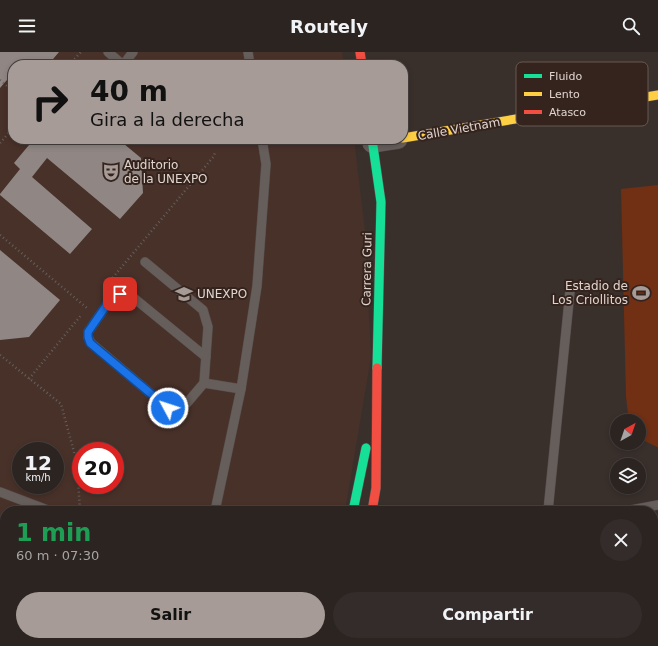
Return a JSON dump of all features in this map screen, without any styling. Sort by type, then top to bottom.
[{"type":"street","name":"Calle Vietnam","points":[[648,98],[658,96]]},
{"type":"street","name":"Calle Vietnam","points":[[408,137],[516,119]]},
{"type":"street","name":"Carrera Guri","points":[[372,144],[381,202],[376,400],[376,488],[373,506]]},
{"type":"street","name":"Carrera Guri","points":[[354,506],[376,400]]},
{"type":"lane","points":[[108,52],[117,60]]},
{"type":"lane","points":[[127,60],[133,52]]},
{"type":"lane","points":[[216,506],[241,389],[257,286],[266,164],[263,144]]},
{"type":"lane","points":[[145,262],[203,310],[208,327],[206,357],[204,383],[187,403],[179,409],[168,408],[90,343],[88,332],[108,303],[120,294],[129,294],[206,357]]},
{"type":"lane","points":[[548,506],[570,291]]},
{"type":"lane","points":[[204,383],[241,389]]},
{"type":"lane","points":[[0,492],[37,506]]},
{"type":"path","points":[[74,60],[81,52]]},
{"type":"path","points":[[0,80],[8,87]]},
{"type":"path","points":[[0,143],[8,134]]},
{"type":"path","points":[[103,289],[214,156],[216,144]]},
{"type":"path","points":[[0,235],[87,308],[91,304]]},
{"type":"path","points":[[29,379],[83,314]]},
{"type":"path","points":[[0,356],[61,404],[77,463],[80,506]]},
{"type":"shaded area","name":"UNEXPO","points":[[0,52],[342,52],[343,60],[8,60],[8,144],[355,144],[365,231],[371,357],[346,506],[0,506]]},
{"type":"shaded area","name":"Estadio de Los Criollitos","points":[[658,185],[658,447],[646,442],[646,414],[628,414],[626,397],[621,189]]},
{"type":"building","points":[[0,52],[59,52],[52,60],[8,60],[8,79],[0,88]]},
{"type":"building","points":[[30,144],[124,144],[141,158],[143,193],[120,219],[47,158],[32,177],[92,229],[70,254],[0,195],[20,169],[14,163]]},
{"type":"building","points":[[0,250],[60,300],[29,337],[0,340]]},
{"type":"traffic: fast","points":[[373,144],[381,202],[377,368]]},
{"type":"traffic: fast","points":[[354,506],[366,448]]},
{"type":"traffic: slow","points":[[648,97],[658,95]]},
{"type":"traffic: slow","points":[[408,137],[516,119]]},
{"type":"traffic: jam","points":[[360,52],[361,60]]},
{"type":"traffic: jam","points":[[373,506],[376,488],[377,368]]},
{"type":"place","name":"Auditorio de la UNEXPO","points":[[111,172]]},
{"type":"place","name":"Estadio de Los Criollitos","points":[[641,293]]},
{"type":"place","name":"UNEXPO","points":[[184,294]]},
{"type":"route","points":[[120,294],[108,303],[88,332],[90,343],[168,408]]}]
